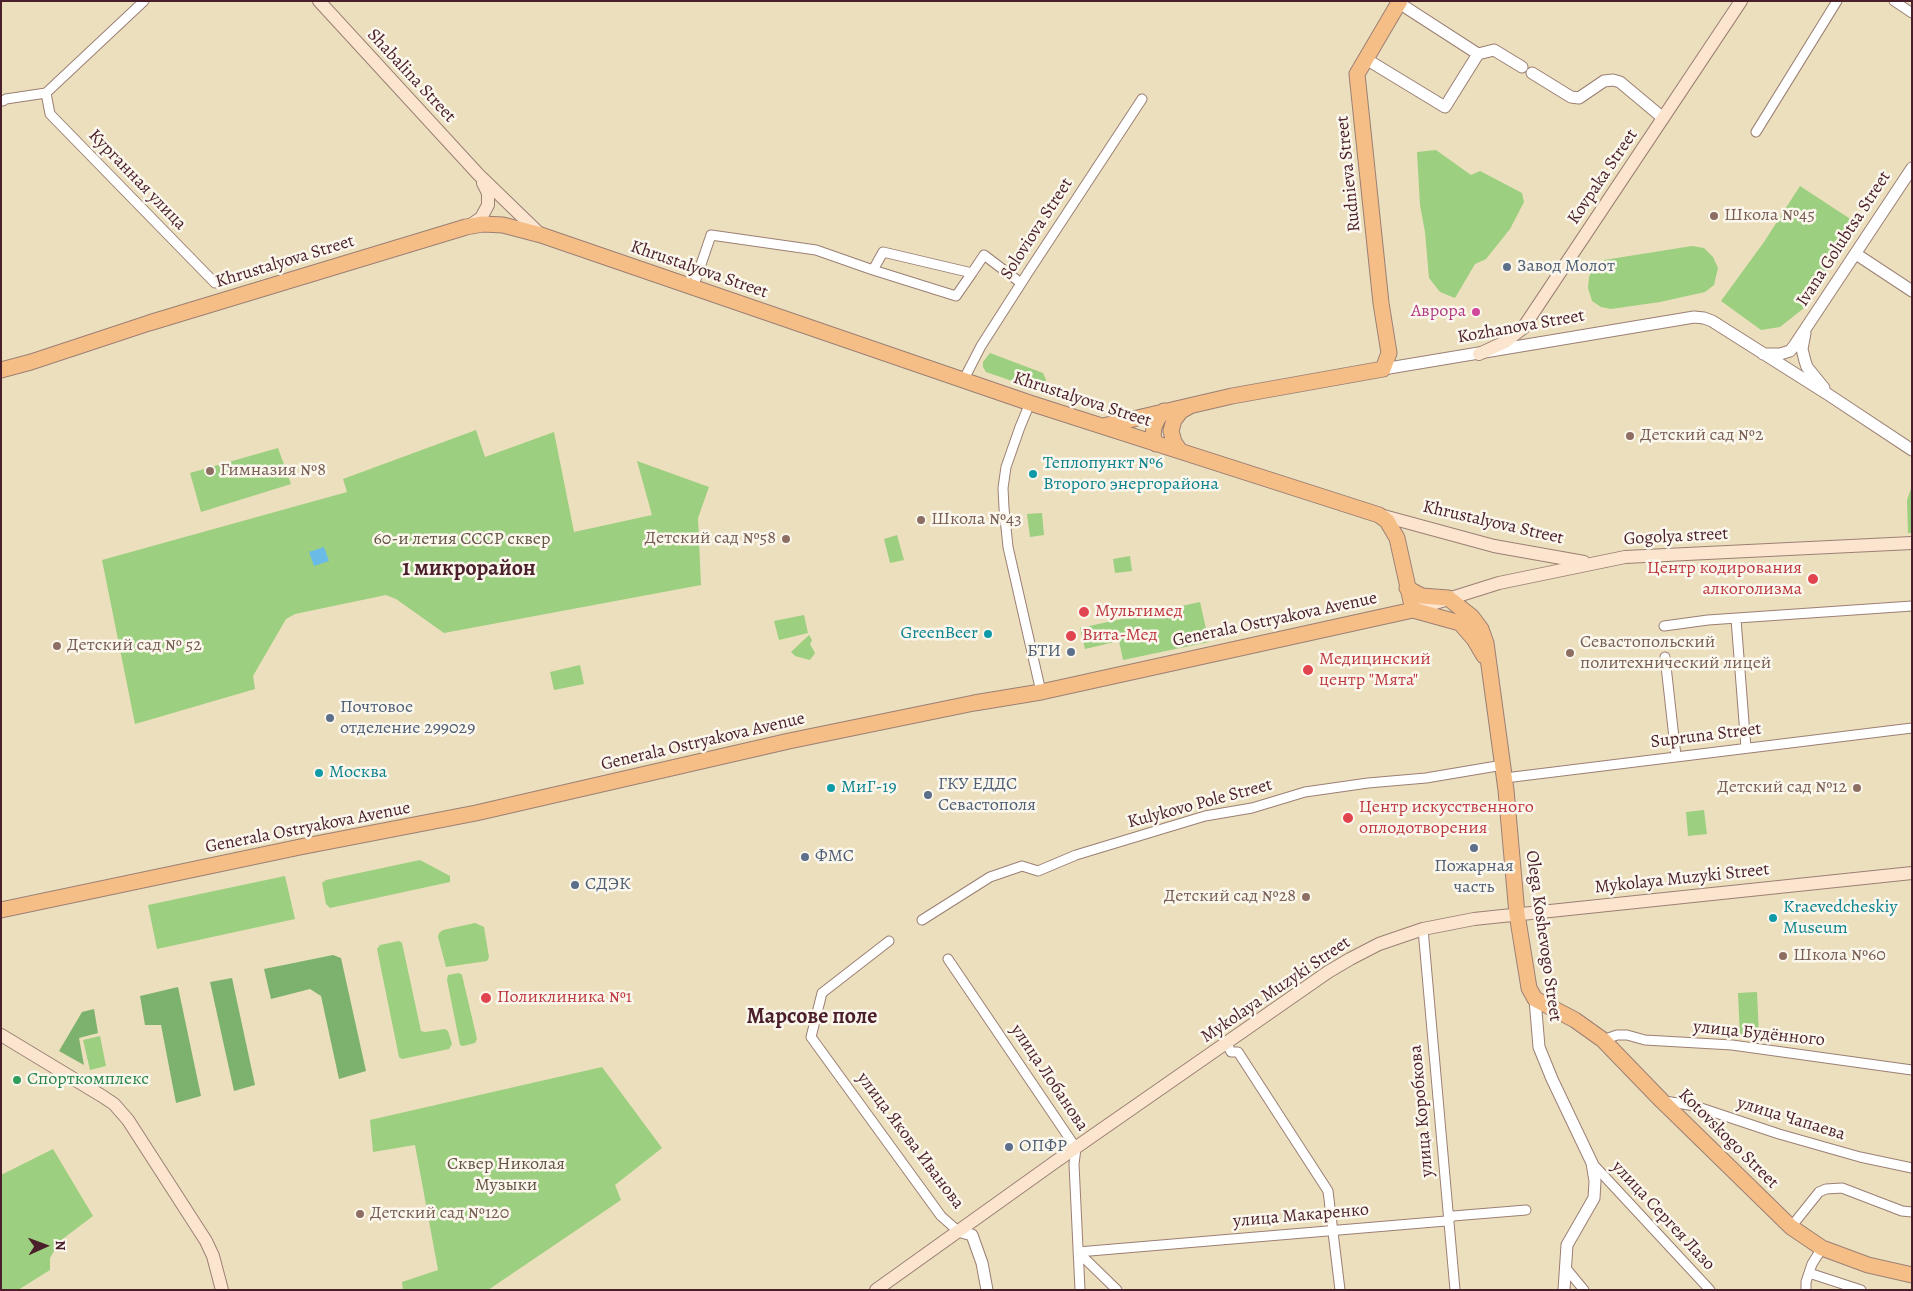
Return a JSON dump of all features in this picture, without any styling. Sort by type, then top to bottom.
[{"type":"main road","name":"Shabalina Street","points":[[319,1],[496,193],[541,234]]},
{"type":"main road","name":"Kovpaka Street","points":[[1479,354],[1506,342],[1523,328],[1741,1]]},
{"type":"main road","name":"Rudnieva Street","points":[[1390,368],[1381,302],[1358,74],[1400,2]]},
{"type":"main road","name":"Shabalina Street","points":[[466,227],[481,218],[488,205],[488,193],[478,174]]},
{"type":"main road","name":"Shabalina Street","points":[[496,193],[504,214],[503,225]]},
{"type":"main road","name":"Khrustalyova Street","points":[[1,370],[466,227],[483,224],[503,225],[541,234],[895,358],[1379,515],[1494,546],[1584,562],[1599,562]]},
{"type":"main road","name":"Kozhanova Street","points":[[1103,426],[1164,410],[1390,368]]},
{"type":"main road","points":[[1180,451],[1174,442],[1171,431],[1174,420],[1181,410],[1191,405]]},
{"type":"main road","points":[[1156,444],[1153,436],[1154,426],[1164,410]]},
{"type":"main road","points":[[1379,515],[1387,521],[1397,538],[1413,610],[1460,623],[1460,608],[1471,591]]},
{"type":"main road","name":"Gogolya street","points":[[1413,610],[1498,583],[1625,557],[1912,543]]},
{"type":"main road","points":[[1407,588],[1422,596],[1448,598]]},
{"type":"main road","name":"Olega Koshevogo Street","points":[[1448,598],[1472,617],[1481,629],[1486,643],[1504,771],[1517,914],[1529,988],[1534,999]]},
{"type":"main road","name":"Generala Ostryakova Avenue","points":[[1,910],[476,813],[789,741],[974,703],[1041,692],[1413,610]]},
{"type":"main road","name":"Olega Koshevogo Street","points":[[1460,623],[1474,639],[1491,674]]},
{"type":"main road","name":"Mykolaya Muzyki Street","points":[[876,1290],[958,1230],[1350,959],[1379,944],[1423,929],[1465,920],[1912,873]]},
{"type":"main road","name":"Kotovskogo Street","points":[[1534,999],[1575,1020],[1603,1040],[1791,1227],[1822,1248],[1868,1265],[1912,1275]]},
{"type":"main road","points":[[1,1035],[114,1104],[128,1120],[206,1241],[222,1290]]},
{"type":"street","points":[[3,101],[6,98],[46,93],[144,1]]},
{"type":"street","points":[[1756,132],[1837,1]]},
{"type":"street","points":[[1894,1],[1912,13]]},
{"type":"street","points":[[1400,2],[1478,54]]},
{"type":"street","points":[[1366,59],[1445,107],[1478,54],[1494,50],[1572,97],[1579,98],[1604,81],[1613,80],[1620,82],[1664,118]]},
{"type":"street","name":"Курганная улица","points":[[46,93],[50,114],[215,283]]},
{"type":"street","name":"Soloviova Street","points":[[964,379],[981,346],[1021,283],[1142,99]]},
{"type":"street","name":"Ivana Golubtsa Street","points":[[1762,354],[1776,355],[1790,350],[1912,168]]},
{"type":"street","points":[[692,288],[711,235],[816,250],[956,296],[984,255],[1021,283]]},
{"type":"street","points":[[873,270],[883,252],[972,273]]},
{"type":"street","points":[[1856,254],[1912,291]]},
{"type":"street","name":"Kozhanova Street","points":[[1390,368],[1694,317],[1704,318],[1712,321],[1829,395],[1912,450]]},
{"type":"street","points":[[1805,329],[1802,349],[1807,367],[1829,395]]},
{"type":"street","points":[[1030,403],[1006,468],[1003,488],[1008,547],[1041,692]]},
{"type":"street","points":[[1664,626],[1912,606]]},
{"type":"street","points":[[1736,619],[1746,748]]},
{"type":"street","points":[[1665,657],[1676,756]]},
{"type":"street","name":"Supruna Street","points":[[1504,771],[1676,756],[1912,728]]},
{"type":"street","name":"Kulykovo Pole Street","points":[[922,920],[990,877],[1022,866],[1038,871],[1076,855],[1205,816],[1252,808],[1304,792],[1368,783],[1504,771]]},
{"type":"street","name":"улица Коробкова","points":[[1423,929],[1455,1290]]},
{"type":"street","name":"улица Якова Иванова","points":[[889,941],[822,993],[811,1037],[941,1216],[958,1230],[972,1235],[982,1263],[987,1290]]},
{"type":"street","name":"улица Лобанова","points":[[948,958],[1076,1148],[1074,1164],[1080,1290]]},
{"type":"street","name":"Olega Koshevogo Street","points":[[1534,999],[1539,1047],[1592,1163],[1595,1181],[1594,1198],[1568,1245],[1564,1290]]},
{"type":"street","name":"улица Будённого","points":[[1603,1040],[1617,1035],[1628,1035],[1645,1040],[1732,1045],[1912,1070]]},
{"type":"street","points":[[1227,1044],[1231,1052],[1238,1052],[1328,1190],[1340,1290]]},
{"type":"street","name":"улица Чапаева","points":[[1662,1100],[1695,1106],[1779,1134],[1860,1157],[1912,1168]]},
{"type":"street","name":"улица Сергея Лазо","points":[[1592,1163],[1710,1290]]},
{"type":"street","points":[[1791,1227],[1818,1192],[1826,1189],[1842,1188],[1902,1211],[1912,1212]]},
{"type":"street","name":"улица Макаренко","points":[[1078,1252],[1446,1221],[1453,1216],[1526,1210]]},
{"type":"street","points":[[1806,1290],[1806,1282],[1812,1264],[1822,1248]]},
{"type":"street","points":[[1078,1252],[1118,1290]]},
{"type":"street","points":[[1565,1267],[1584,1290]]},
{"type":"street","points":[[1809,1273],[1861,1290]]},
{"type":"green space","points":[[1436,150],[1471,175],[1480,171],[1522,193],[1524,202],[1510,229],[1486,259],[1475,264],[1455,298],[1440,292],[1429,278],[1425,232],[1420,205],[1417,152]]},
{"type":"green space","points":[[1800,186],[1858,224],[1804,308],[1780,327],[1761,330],[1721,301],[1764,242]]},
{"type":"green space","points":[[1692,246],[1704,248],[1713,257],[1718,268],[1714,285],[1705,292],[1660,302],[1611,309],[1601,307],[1592,301],[1588,288],[1589,277],[1593,267],[1604,260]]},
{"type":"green space","points":[[990,353],[1043,373],[1046,380],[1044,386],[1038,390],[986,372],[983,362]]},
{"type":"green space","name":"60-и летия СССР сквер","points":[[476,430],[485,457],[554,432],[574,532],[652,515],[637,461],[709,487],[698,518],[701,585],[444,633],[396,599],[386,595],[295,614],[286,619],[253,676],[255,689],[135,724],[102,560],[347,492],[343,479]]},
{"type":"green space","points":[[278,448],[291,484],[201,512],[190,473]]},
{"type":"green space","points":[[1912,486],[1912,533],[1908,533],[1907,500]]},
{"type":"green space","points":[[1042,513],[1044,535],[1030,537],[1027,514]]},
{"type":"green space","points":[[897,535],[904,560],[890,563],[884,539]]},
{"type":"green space","points":[[1130,556],[1132,571],[1115,573],[1113,559]]},
{"type":"green space","points":[[1200,602],[1209,642],[1123,660],[1119,641],[1085,649],[1080,628]]},
{"type":"green space","points":[[804,615],[808,633],[779,640],[774,621]]},
{"type":"green space","points":[[809,635],[812,640],[810,644],[815,653],[810,660],[795,656],[791,652]]},
{"type":"green space","points":[[580,665],[584,684],[554,690],[550,672]]},
{"type":"green space","points":[[1704,810],[1707,834],[1688,836],[1686,812]]},
{"type":"green space","points":[[420,860],[450,876],[450,882],[330,908],[326,904],[322,883],[326,880]]},
{"type":"green space","points":[[285,876],[295,919],[157,949],[148,905]]},
{"type":"green space","points":[[475,923],[484,927],[489,957],[487,961],[446,967],[438,937],[439,933],[443,930]]},
{"type":"green space","points":[[399,941],[402,943],[421,1031],[445,1029],[448,1031],[452,1044],[449,1049],[402,1059],[399,1057],[377,949],[380,945]]},
{"type":"green space","points":[[333,955],[341,958],[366,1071],[339,1079],[321,996],[310,989],[271,999],[264,969]]},
{"type":"green space","points":[[459,973],[462,975],[477,1039],[475,1043],[463,1046],[460,1045],[447,980],[448,975]]},
{"type":"green space","points":[[232,978],[255,1085],[234,1091],[210,982]]},
{"type":"green space","points":[[178,987],[201,1096],[176,1103],[161,1025],[145,1025],[140,996]]},
{"type":"green space","points":[[1757,992],[1759,1036],[1740,1037],[1738,993]]},
{"type":"green space","points":[[94,1009],[98,1033],[79,1038],[84,1065],[59,1051],[82,1012]]},
{"type":"green space","points":[[100,1036],[106,1066],[90,1070],[83,1040]]},
{"type":"green space","name":"Сквер Николая Музыки","points":[[602,1067],[662,1148],[615,1185],[621,1200],[488,1290],[403,1290],[402,1282],[438,1270],[415,1145],[373,1152],[370,1120]]},
{"type":"green space","points":[[53,1149],[93,1216],[60,1241],[50,1258],[50,1270],[18,1290],[1,1290],[1,1175]]},
{"type":"water","points":[[324,547],[329,561],[314,566],[309,552]]},
{"type":"place","name":"Школа №45","points":[[1714,216]]},
{"type":"place","name":"Завод Молот","points":[[1507,267]]},
{"type":"place","name":"Аврора","points":[[1476,312]]},
{"type":"place","name":"Детский сад №2","points":[[1630,436]]},
{"type":"place","name":"Гимназия №8","points":[[210,471]]},
{"type":"place","name":"Теплопункт №6 Второго энергорайона","points":[[1033,474]]},
{"type":"place","name":"Школа №43","points":[[921,520]]},
{"type":"place","name":"Детский сад №58","points":[[786,539]]},
{"type":"place","name":"Центр кодирования алкоголизма","points":[[1813,579]]},
{"type":"place","name":"Мультимед","points":[[1084,612]]},
{"type":"place","name":"GreenBeer","points":[[988,634]]},
{"type":"place","name":"Вита-Мед","points":[[1071,636]]},
{"type":"place","name":"Детский сад № 52","points":[[57,646]]},
{"type":"place","name":"БТИ","points":[[1071,652]]},
{"type":"place","name":"Севастопольский политехнический лицей","points":[[1570,653]]},
{"type":"place","name":"Медицинский центр \"Мята\"","points":[[1308,670]]},
{"type":"place","name":"Почтовое отделение 299029","points":[[330,718]]},
{"type":"place","name":"Москва","points":[[319,773]]},
{"type":"place","name":"МиГ-19","points":[[831,788]]},
{"type":"place","name":"Детский сад №12","points":[[1857,788]]},
{"type":"place","name":"ГКУ ЕДДС Севастополя","points":[[928,795]]},
{"type":"place","name":"Центр искусственного оплодотворения","points":[[1348,818]]},
{"type":"place","name":"Пожарная часть","points":[[1474,848]]},
{"type":"place","name":"ФМС","points":[[805,857]]},
{"type":"place","name":"СДЭК","points":[[575,885]]},
{"type":"place","name":"Детский сад №28","points":[[1306,897]]},
{"type":"place","name":"Kraevedcheskiy Museum","points":[[1773,918]]},
{"type":"place","name":"Школа №60","points":[[1783,956]]},
{"type":"place","name":"Поликлиника №1","points":[[486,998]]},
{"type":"place","name":"Спорткомплекс","points":[[17,1080]]},
{"type":"place","name":"ОПФР","points":[[1009,1147]]},
{"type":"place","name":"Детский сад №120","points":[[360,1214]]},
{"type":"district","name":"1 микрорайон","points":[[469,570]]},
{"type":"district","name":"Марсове поле","points":[[812,1018]]}]
